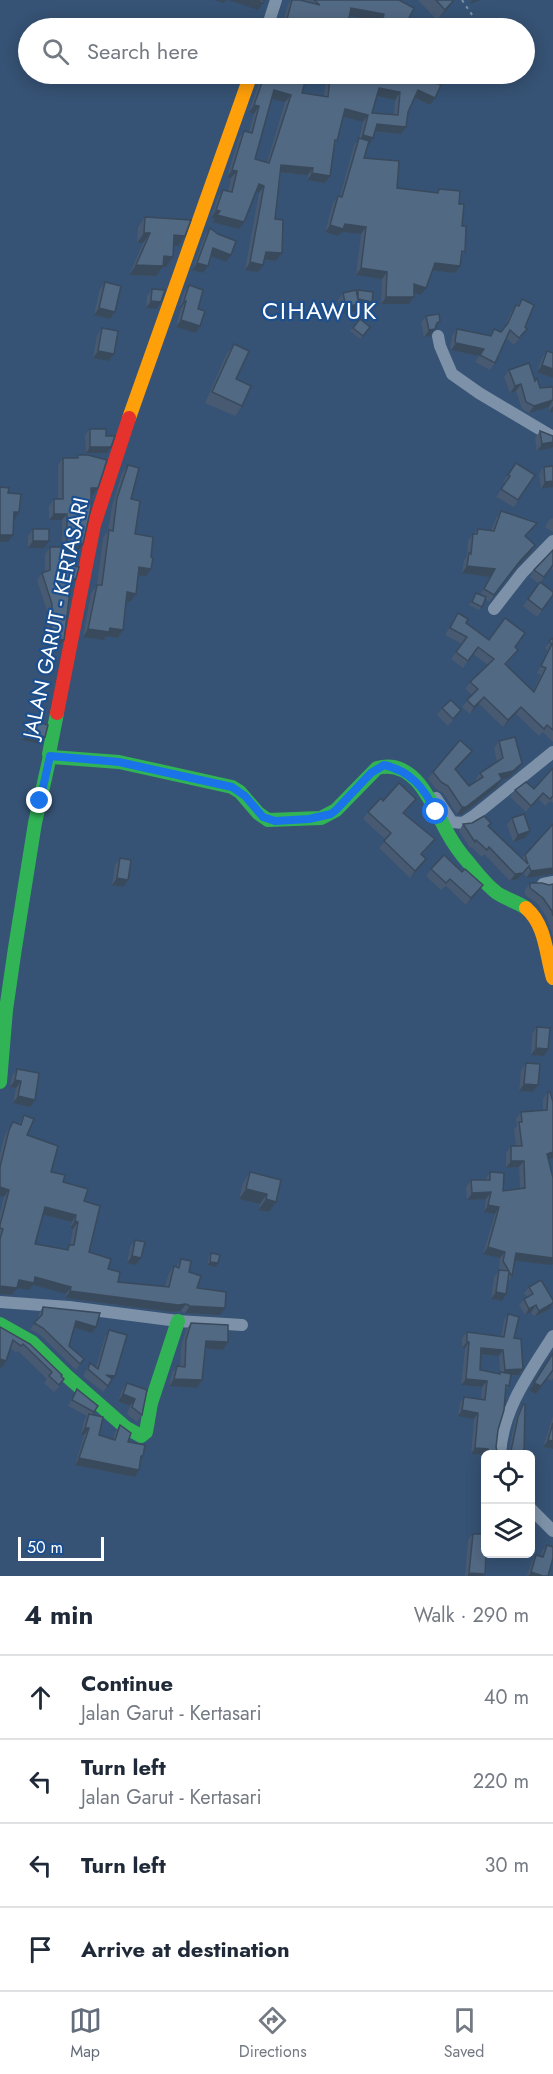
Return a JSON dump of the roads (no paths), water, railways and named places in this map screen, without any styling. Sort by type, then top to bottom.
[{"type":"street","points":[[270,18],[276,0]]},
{"type":"street","name":"JALAN GARUT - KERTASARI","points":[[247,84],[146,368],[94,525],[51,741],[50,756],[119,762],[232,787],[245,796],[263,817],[275,821],[309,819],[331,814],[371,773],[384,765],[412,776]]},
{"type":"street","points":[[438,336],[452,374],[553,437]]},
{"type":"street","points":[[494,609],[522,573],[553,541]]},
{"type":"street","points":[[412,776],[441,802],[452,822],[463,823],[553,752]]},
{"type":"street","points":[[0,1082],[6,1010],[15,948],[35,823],[50,756]]},
{"type":"street","points":[[412,776],[427,794],[453,843],[480,876],[496,892],[515,900],[534,917],[553,978]]},
{"type":"street","points":[[0,1302],[69,1307],[178,1321],[242,1325]]},
{"type":"street","points":[[0,1324],[39,1347],[68,1377],[125,1428],[141,1436],[146,1432],[151,1403],[178,1321]]},
{"type":"street","points":[[501,1450],[503,1434],[514,1399],[553,1336]]},
{"type":"street","points":[[535,1512],[553,1531]]},
{"type":"district","name":"CIHAWUK","points":[[320,311]]}]
